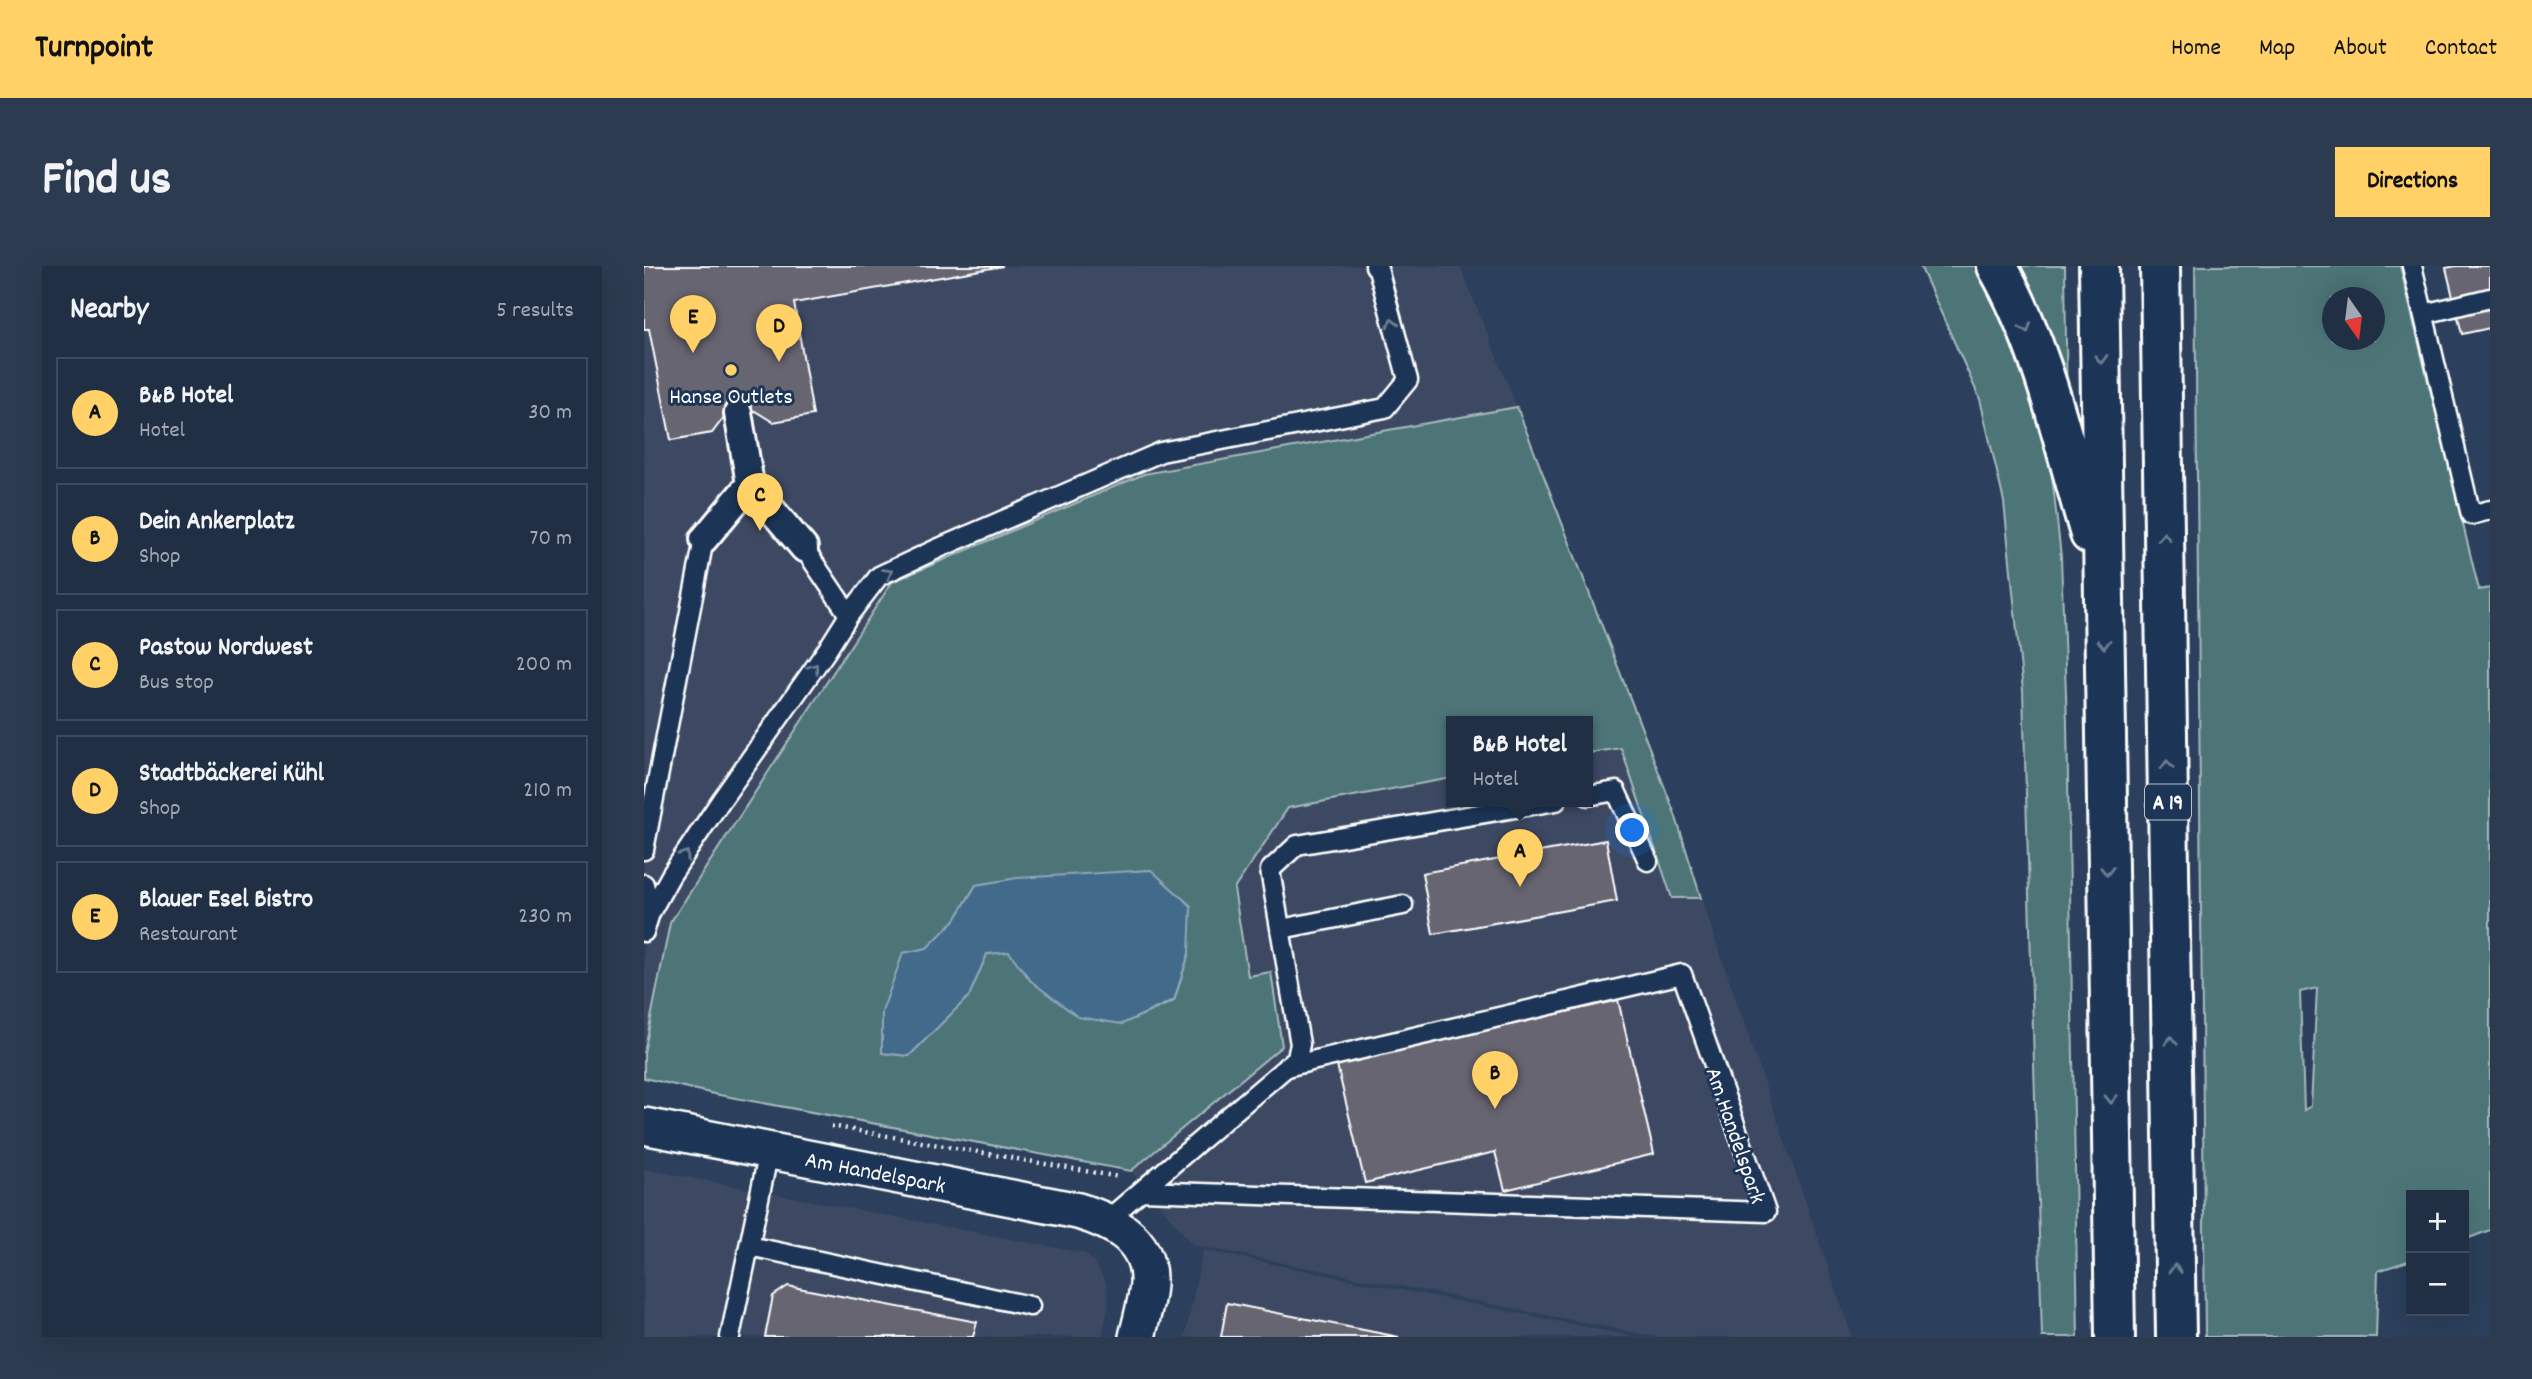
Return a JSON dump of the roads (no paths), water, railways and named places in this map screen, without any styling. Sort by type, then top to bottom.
[{"type":"highway","points":[[1997,266],[2021,313],[2038,358],[2103,575]]},
{"type":"highway","points":[[2099,266],[2115,1337]]},
{"type":"highway","name":"A 19","points":[[2160,266],[2175,1337]]},
{"type":"street","points":[[738,413],[750,484],[804,548]]},
{"type":"street","points":[[704,539],[750,484]]},
{"type":"street","name":"Am Handelspark","points":[[644,1126],[1078,1211],[1107,1220],[1121,1228],[1132,1239],[1143,1258],[1149,1278],[1138,1337]]},
{"type":"lane","points":[[644,932],[650,913],[671,875],[849,615],[879,576],[1161,452],[1385,408],[1408,380],[1375,266]]},
{"type":"lane","points":[[2412,266],[2471,515],[2490,510]]},
{"type":"lane","points":[[2424,314],[2490,298]]},
{"type":"lane","points":[[644,850],[704,539]]},
{"type":"lane","points":[[804,548],[849,615]]},
{"type":"lane","points":[[1593,795],[1616,791],[1648,861]]},
{"type":"lane","name":"Am Handelspark","points":[[1107,1220],[1297,1058],[1300,1044],[1270,870],[1297,845],[1521,807]]},
{"type":"lane","points":[[644,884],[650,913]]},
{"type":"lane","points":[[1281,929],[1403,905]]},
{"type":"lane","name":"Am Handelspark","points":[[1142,1191],[1766,1212],[1682,974],[1286,1068]]},
{"type":"lane","points":[[730,1337],[769,1151]]},
{"type":"lane","points":[[749,1246],[1030,1306]]},
{"type":"place","name":"Blauer Esel Bistro","points":[[693,353]]},
{"type":"place","name":"Stadtbäckerei Kühl","points":[[779,362]]},
{"type":"place","name":"Hanse Outlets","points":[[731,370]]},
{"type":"place","name":"Pastow Nordwest","points":[[760,531]]},
{"type":"place","name":"B&B Hotel","points":[[1520,887]]},
{"type":"place","name":"Dein Ankerplatz","points":[[1495,1109]]}]
